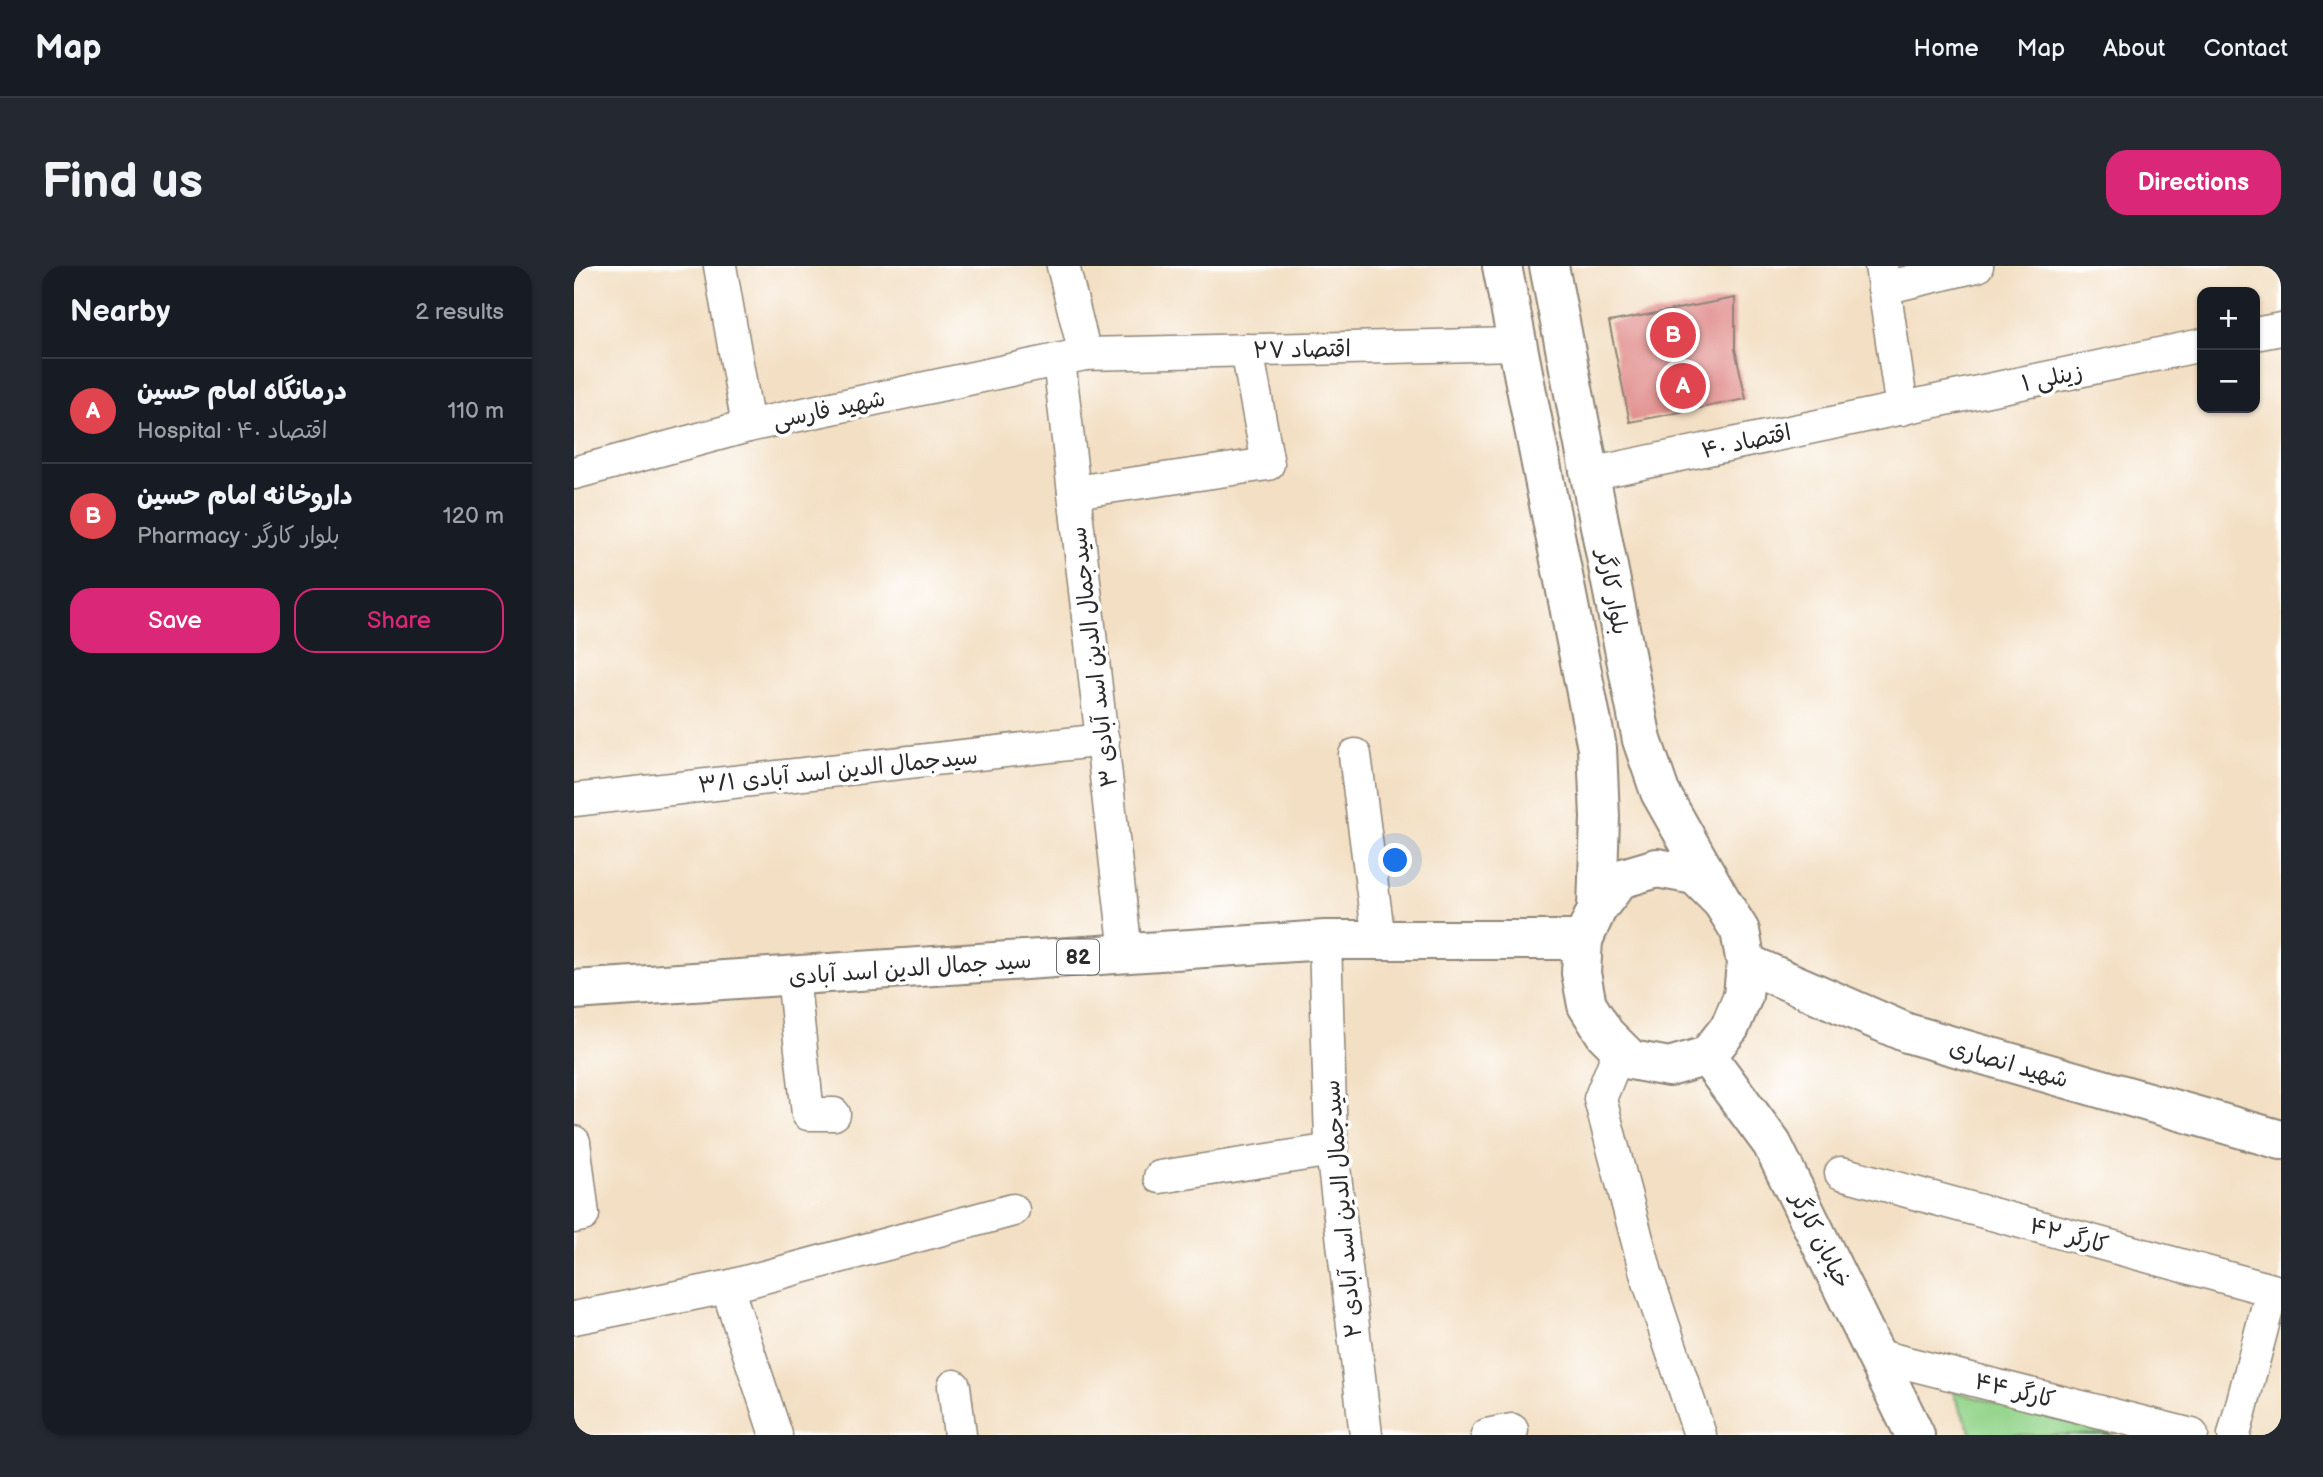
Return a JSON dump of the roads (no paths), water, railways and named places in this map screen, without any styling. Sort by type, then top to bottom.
[{"type":"main road","name":"بلوار کارگر","points":[[1502,266],[1597,748],[1600,817],[1590,925]]},
{"type":"main road","name":"بلوار کارگر","points":[[1549,266],[1642,740],[1660,792],[1722,902]]},
{"type":"main road","points":[[1657,868],[1695,875],[1722,902],[1740,931],[1745,963],[1744,996],[1730,1027],[1707,1056],[1669,1067],[1631,1060],[1605,1034],[1587,1005],[1581,973],[1590,925],[1620,879],[1657,868]]},
{"type":"main road","name":"سید جمال الدین اسد آبادی","points":[[574,990],[1590,925]]},
{"type":"main road","name":"شهید انصاری","points":[[1745,963],[1906,1033],[2281,1140]]},
{"type":"main road","name":"خیابان کارگر","points":[[1707,1056],[1772,1144],[1879,1356],[1915,1435]]},
{"type":"street","points":[[719,266],[748,426]]},
{"type":"street","name":"سیدجمال الدین اسد آبادی ۳","points":[[1063,266],[1072,357],[1074,492],[1126,953]]},
{"type":"street","points":[[1902,409],[1883,277],[1976,266]]},
{"type":"street","points":[[2260,333],[2281,328]]},
{"type":"street","name":"اقتصاد ۲۷","points":[[1072,357],[1518,344]]},
{"type":"street","name":"زینلی ۱","points":[[1902,409],[2197,346]]},
{"type":"street","points":[[1074,492],[1268,464],[1247,350]]},
{"type":"street","name":"شهید فارسی","points":[[574,473],[748,426],[1072,357]]},
{"type":"street","name":"اقتصاد ۴۰","points":[[1590,474],[1902,409]]},
{"type":"street","name":"سیدجمال الدین اسد آبادی ۳/۱","points":[[574,800],[1103,740]]},
{"type":"street","points":[[1355,755],[1379,940]]},
{"type":"street","name":"سیدجمال الدین اسد آبادی ۲","points":[[1325,940],[1332,1150],[1366,1435]]},
{"type":"street","points":[[793,976],[808,1114],[834,1114]]},
{"type":"street","points":[[1620,1049],[1600,1099],[1646,1273],[1700,1435]]},
{"type":"street","points":[[574,1142],[579,1216]]},
{"type":"street","points":[[1160,1177],[1332,1150]]},
{"type":"street","name":"کارگر ۴۲","points":[[1841,1173],[2272,1290],[2274,1318]]},
{"type":"street","points":[[574,1318],[727,1287],[1013,1210]]},
{"type":"street","points":[[727,1287],[776,1435]]},
{"type":"street","points":[[2234,1435],[2274,1318]]},
{"type":"street","name":"کارگر ۴۴","points":[[1879,1356],[2192,1435]]},
{"type":"street","points":[[954,1386],[960,1435]]},
{"type":"place","name":"داروخانه امام حسین","points":[[1673,335]]},
{"type":"place","name":"درمانگاه امام حسین","points":[[1683,386]]}]
